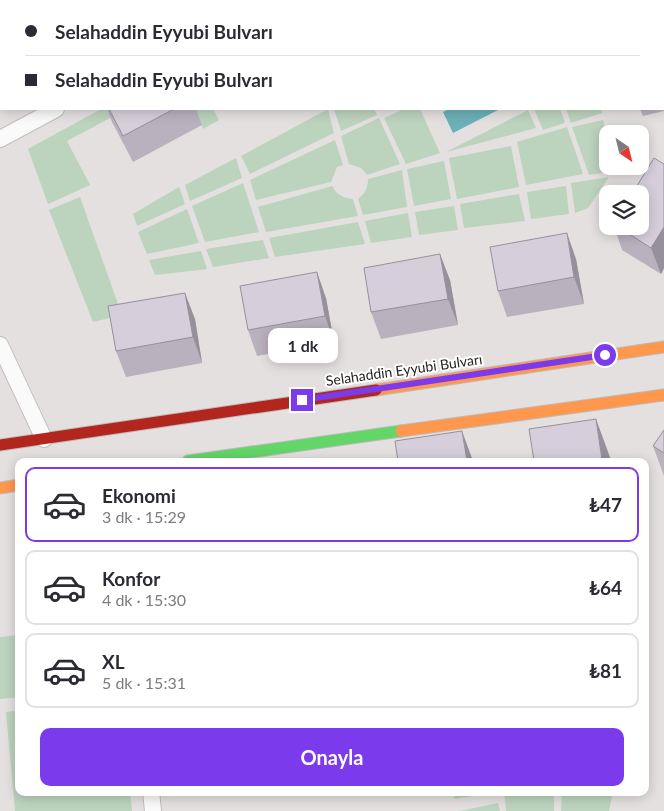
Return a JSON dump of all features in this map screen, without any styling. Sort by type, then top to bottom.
[{"type":"main road","name":"Selahaddin Eyyubi Bulvarı","points":[[0,445],[664,347]]},
{"type":"main road","points":[[210,458],[664,395]]},
{"type":"main road","points":[[0,488],[15,486]]},
{"type":"street","points":[[0,139],[54,110]]},
{"type":"street","points":[[0,345],[44,439]]},
{"type":"street","points":[[152,796],[153,811]]},
{"type":"green space","points":[[99,110],[125,110],[67,141],[90,185],[48,204],[28,149]]},
{"type":"green space","points":[[194,110],[214,110],[219,120],[203,129]]},
{"type":"green space","points":[[328,110],[334,133],[250,174],[241,156]]},
{"type":"green space","points":[[334,110],[374,110],[377,115],[341,131]]},
{"type":"green space","points":[[402,110],[420,110],[440,153],[406,164],[384,118]]},
{"type":"green space","points":[[528,110],[536,128],[446,152]]},
{"type":"green space","points":[[534,110],[560,110],[565,123],[543,130]]},
{"type":"green space","points":[[566,110],[601,110],[602,113],[571,123]]},
{"type":"green space","points":[[379,118],[400,164],[367,175],[361,168],[349,164],[341,136]]},
{"type":"green space","points":[[603,120],[604,125],[599,125],[599,174],[589,175],[572,127]]},
{"type":"green space","points":[[567,127],[583,174],[526,185],[517,142]]},
{"type":"green space","points":[[335,140],[343,165],[337,167],[331,182],[256,200],[250,180]]},
{"type":"green space","points":[[511,146],[519,187],[457,199],[449,158]]},
{"type":"green space","points":[[236,158],[242,178],[190,201],[185,185]]},
{"type":"green space","points":[[444,161],[451,199],[414,206],[407,169]]},
{"type":"green space","points":[[402,170],[407,207],[363,215],[358,199],[366,190],[368,179]]},
{"type":"green space","points":[[609,177],[604,185],[599,185],[599,192],[588,208],[575,213],[571,183]]},
{"type":"green space","points":[[243,183],[259,232],[205,242],[192,206]]},
{"type":"green space","points":[[332,186],[341,196],[353,199],[358,216],[266,232],[258,207]]},
{"type":"green space","points":[[566,186],[569,214],[531,219],[527,192]]},
{"type":"green space","points":[[179,187],[185,204],[137,226],[133,214]]},
{"type":"green space","points":[[519,194],[525,221],[464,228],[460,204]]},
{"type":"green space","points":[[80,197],[122,315],[93,322],[49,210]]},
{"type":"green space","points":[[454,206],[458,230],[419,235],[415,212]]},
{"type":"green space","points":[[187,209],[199,243],[147,254],[138,232]]},
{"type":"green space","points":[[408,213],[412,237],[371,243],[365,221]]},
{"type":"green space","points":[[358,222],[365,244],[275,257],[269,238]]},
{"type":"green space","points":[[263,240],[269,258],[213,267],[206,249]]},
{"type":"green space","points":[[201,251],[207,269],[155,275],[149,260]]},
{"type":"green space","points":[[15,635],[15,697],[0,699],[0,637]]},
{"type":"green space","points":[[15,711],[15,796],[130,796],[132,811],[15,811],[6,712]]},
{"type":"green space","points":[[454,796],[472,796],[454,799]]},
{"type":"green space","points":[[504,796],[554,796],[554,811],[506,811]]},
{"type":"green space","points":[[562,796],[612,796],[609,811],[561,811]]},
{"type":"green space","points":[[498,803],[500,811],[460,811]]},
{"type":"water","points":[[447,110],[498,110],[453,133],[443,112]]},
{"type":"building","points":[[110,110],[172,110],[123,136]]},
{"type":"building","points":[[654,158],[664,164],[664,227],[651,248],[631,235],[649,235],[649,185],[638,185],[644,175],[649,175],[649,166]]},
{"type":"building","points":[[567,233],[574,277],[498,291],[490,247]]},
{"type":"building","points":[[440,254],[448,299],[371,312],[364,268]]},
{"type":"building","points":[[317,272],[325,316],[248,330],[240,286]]},
{"type":"building","points":[[185,293],[193,337],[116,351],[108,306]]},
{"type":"building","points":[[596,419],[602,458],[534,458],[529,429]]},
{"type":"building","points":[[664,430],[664,453],[653,446]]},
{"type":"building","points":[[462,431],[466,458],[398,458],[395,441]]},
{"type":"traffic: fast","points":[[209,458],[401,431]]},
{"type":"traffic: slow","points":[[376,390],[664,347]]},
{"type":"traffic: slow","points":[[401,431],[664,395]]},
{"type":"traffic: slow","points":[[0,488],[15,486]]},
{"type":"traffic: jam","points":[[0,445],[376,390]]},
{"type":"route","points":[[302,400],[605,355]]}]
